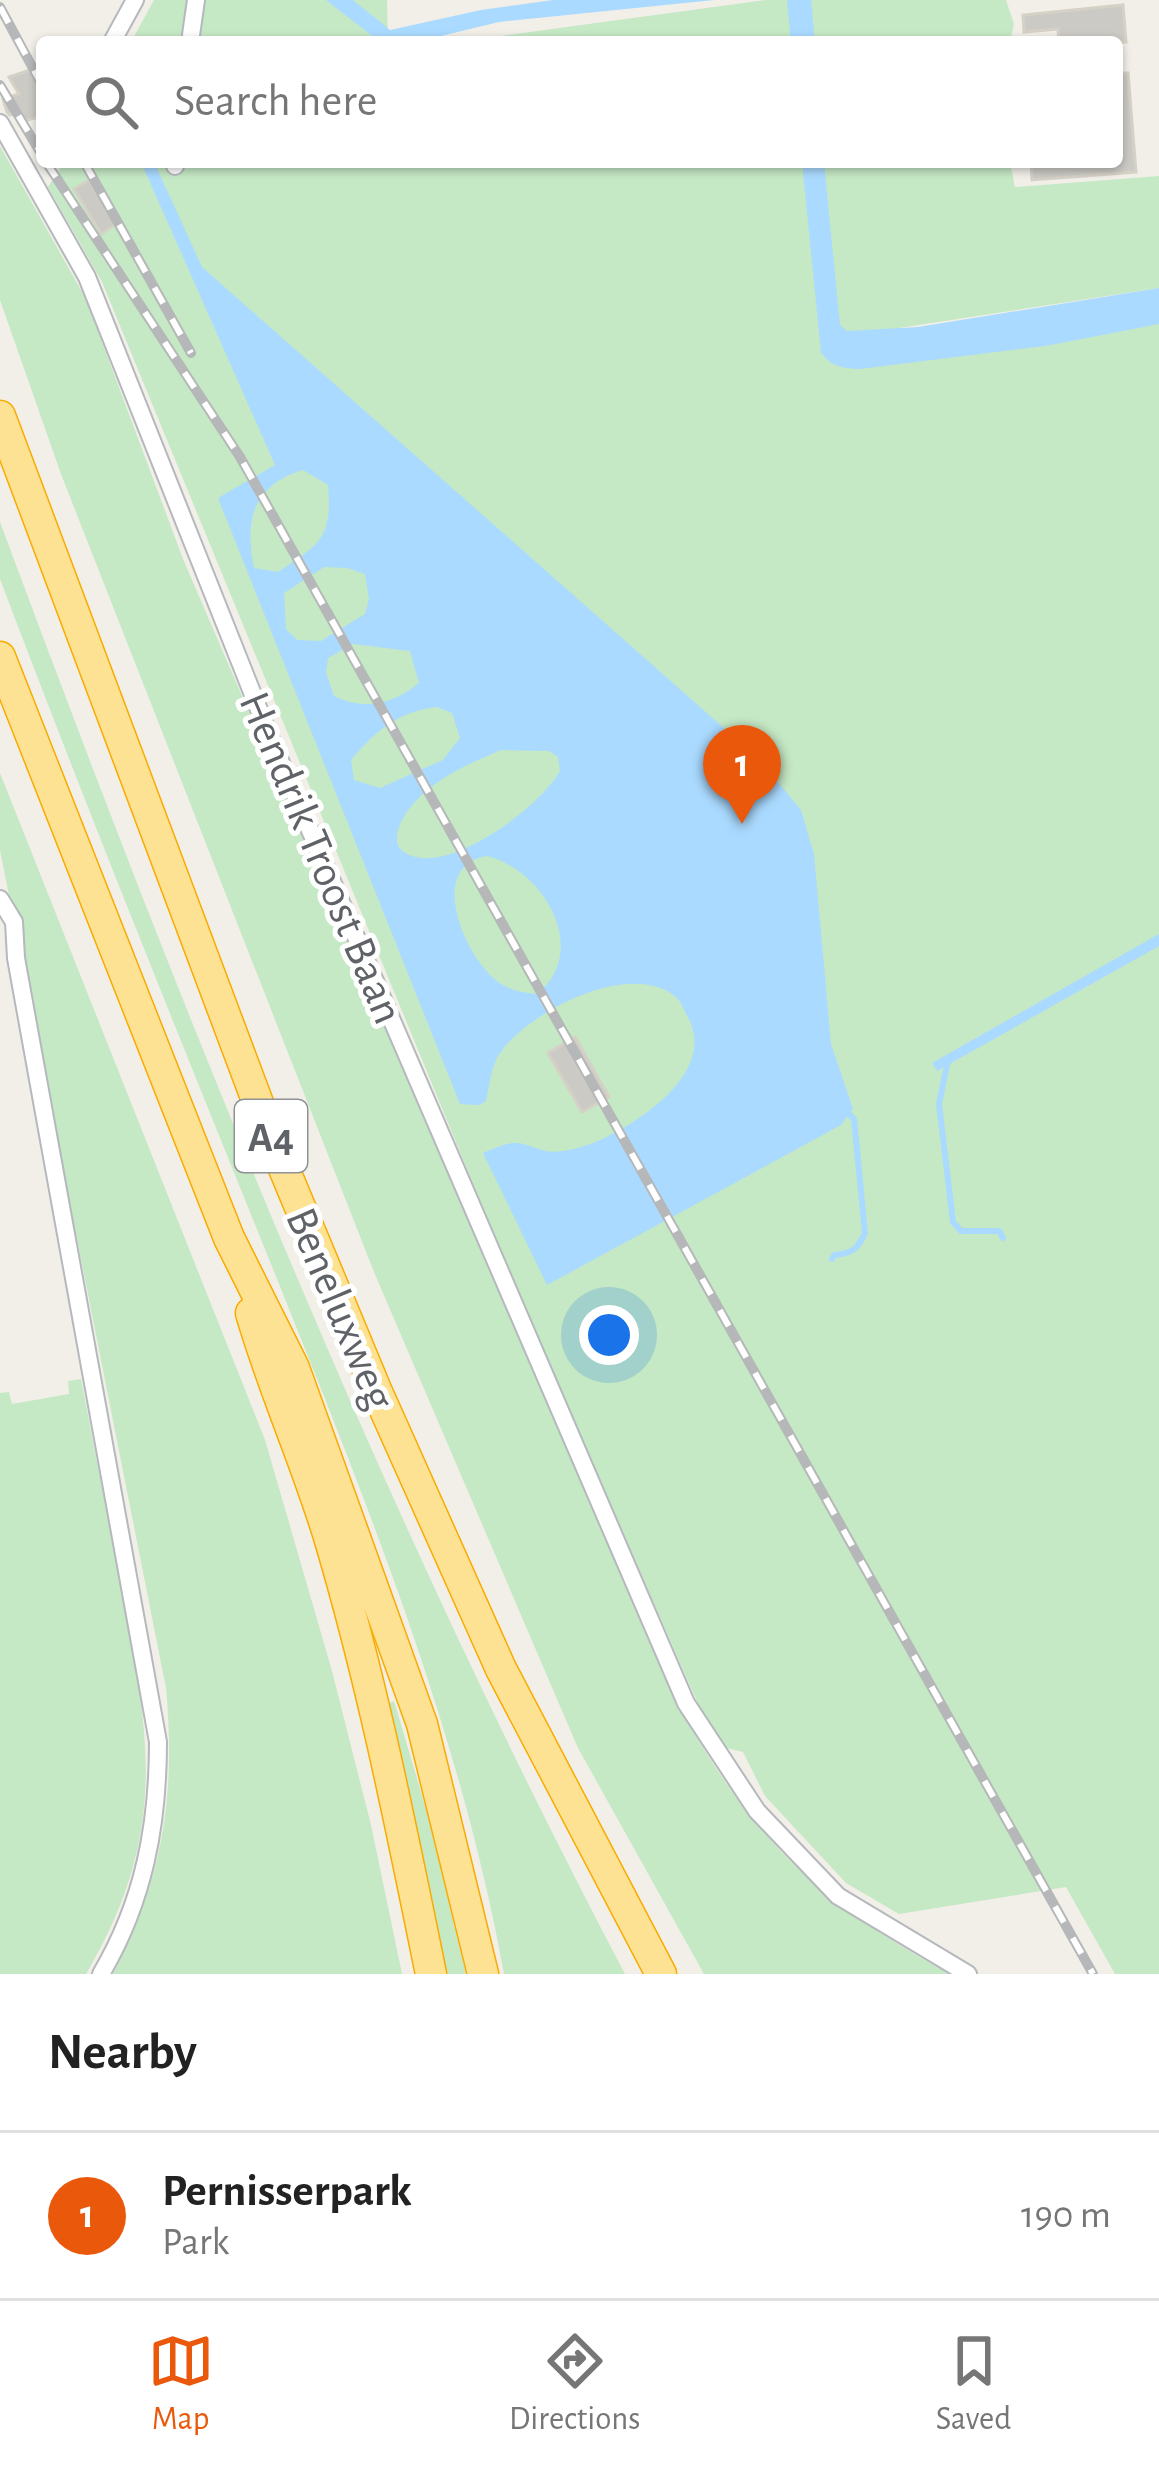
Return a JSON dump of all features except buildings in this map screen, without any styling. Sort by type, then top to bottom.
[{"type":"highway","name":"Beneluxweg","points":[[0,416],[270,1135],[376,1392],[501,1669],[662,1974]]},
{"type":"highway","name":"Beneluxweg","points":[[0,657],[229,1238]]},
{"type":"highway","name":"A4","points":[[229,1238],[268,1372],[327,1531],[350,1610],[384,1745],[431,1974]]},
{"type":"highway","name":"A4","points":[[229,1238],[294,1368],[422,1724],[483,1974]]},
{"type":"street","points":[[115,36],[135,0]]},
{"type":"street","points":[[191,36],[196,0]]},
{"type":"street","name":"Hendrik Troost Baan","points":[[0,123],[87,277],[269,735],[686,1702],[757,1811],[838,1896],[968,1974]]},
{"type":"street","points":[[28,175],[36,164]]},
{"type":"street","points":[[0,899],[14,922],[16,958],[158,1742],[158,1792],[145,1874],[123,1934],[101,1974]]},
{"type":"street","points":[[0,943],[16,958]]},
{"type":"green space","points":[[154,0],[387,0],[388,36],[134,36]]},
{"type":"green space","points":[[766,0],[1006,0],[1014,24],[1011,36],[500,36]]},
{"type":"green space","points":[[0,146],[86,299],[183,559],[671,1692],[727,1785],[786,1857],[858,1917],[950,1974],[704,1974],[578,1748],[374,1272],[61,474],[0,300]]},
{"type":"green space","points":[[60,168],[1011,168],[1015,187],[1159,176],[1159,288],[899,328],[899,341],[1159,291],[1159,1974],[1115,1974],[1066,1887],[899,1914],[846,1883],[765,1796],[743,1752],[723,1747],[699,1706],[523,1305],[102,282],[48,187]]},
{"type":"green space","points":[[0,522],[213,1075],[367,1440],[535,1798],[625,1974],[504,1974],[462,1793],[406,1616],[342,1441],[0,579]]},
{"type":"green space","points":[[0,773],[265,1440],[332,1671],[402,1974],[113,1974],[144,1904],[162,1835],[169,1764],[166,1688],[0,850]]},
{"type":"green space","points":[[81,1379],[139,1690],[146,1784],[141,1829],[113,1923],[86,1974],[0,1974],[0,1393],[9,1392],[12,1404],[69,1394],[68,1381]]},
{"type":"green space","points":[[394,1701],[466,1974],[444,1974],[388,1704]]},
{"type":"water","points":[[326,0],[353,0],[390,30],[553,0],[714,0],[499,22],[441,36],[372,36]]},
{"type":"water","points":[[787,0],[811,0],[814,36],[790,36]]},
{"type":"water","points":[[144,168],[157,168],[202,267],[760,760],[801,810],[814,854],[831,1044],[853,1109],[841,1125],[547,1285],[483,1153],[514,1143],[565,1151],[616,1132],[655,1107],[685,1073],[693,1054],[694,1034],[686,1014],[678,1000],[657,987],[607,987],[580,996],[554,1008],[512,1039],[498,1056],[486,1101],[460,1104],[218,498],[275,465]],"holes":[[[303,470],[328,485],[325,529],[313,547],[278,572],[254,568],[250,535],[256,507],[273,485]],[[324,567],[347,568],[365,574],[369,599],[365,614],[321,641],[297,640],[286,629],[284,593]],[[353,644],[410,651],[419,683],[389,700],[357,703],[334,696],[326,673],[328,658]],[[437,707],[452,713],[460,738],[443,760],[380,788],[354,780],[351,760],[369,740],[399,718]],[[501,750],[549,751],[558,757],[560,771],[513,819],[466,848],[422,858],[404,852],[399,847],[399,827],[416,800],[442,780]],[[487,856],[508,864],[542,894],[554,914],[560,956],[553,976],[537,994],[501,984],[475,956],[457,916],[455,895],[458,877],[468,863]]]},
{"type":"water","points":[[803,168],[825,168],[840,325],[847,331],[918,327],[1159,288],[1159,324],[1045,346],[860,369],[833,364],[821,352]]},
{"type":"water","points":[[1159,934],[1159,946],[937,1071],[932,1063]]},
{"type":"waterway","points":[[947,1065],[939,1104],[953,1222],[961,1231],[999,1231],[1003,1238]]},
{"type":"waterway","points":[[832,1259],[853,1250],[865,1233],[854,1119],[849,1114]]},
{"type":"railway","points":[[0,7],[36,74]]},
{"type":"railway","points":[[0,85],[36,145]]},
{"type":"railway","points":[[50,168],[240,457],[1093,1974]]},
{"type":"railway","points":[[87,168],[191,353]]},
{"type":"place","name":"Pernisserpark","points":[[742,824]]}]
